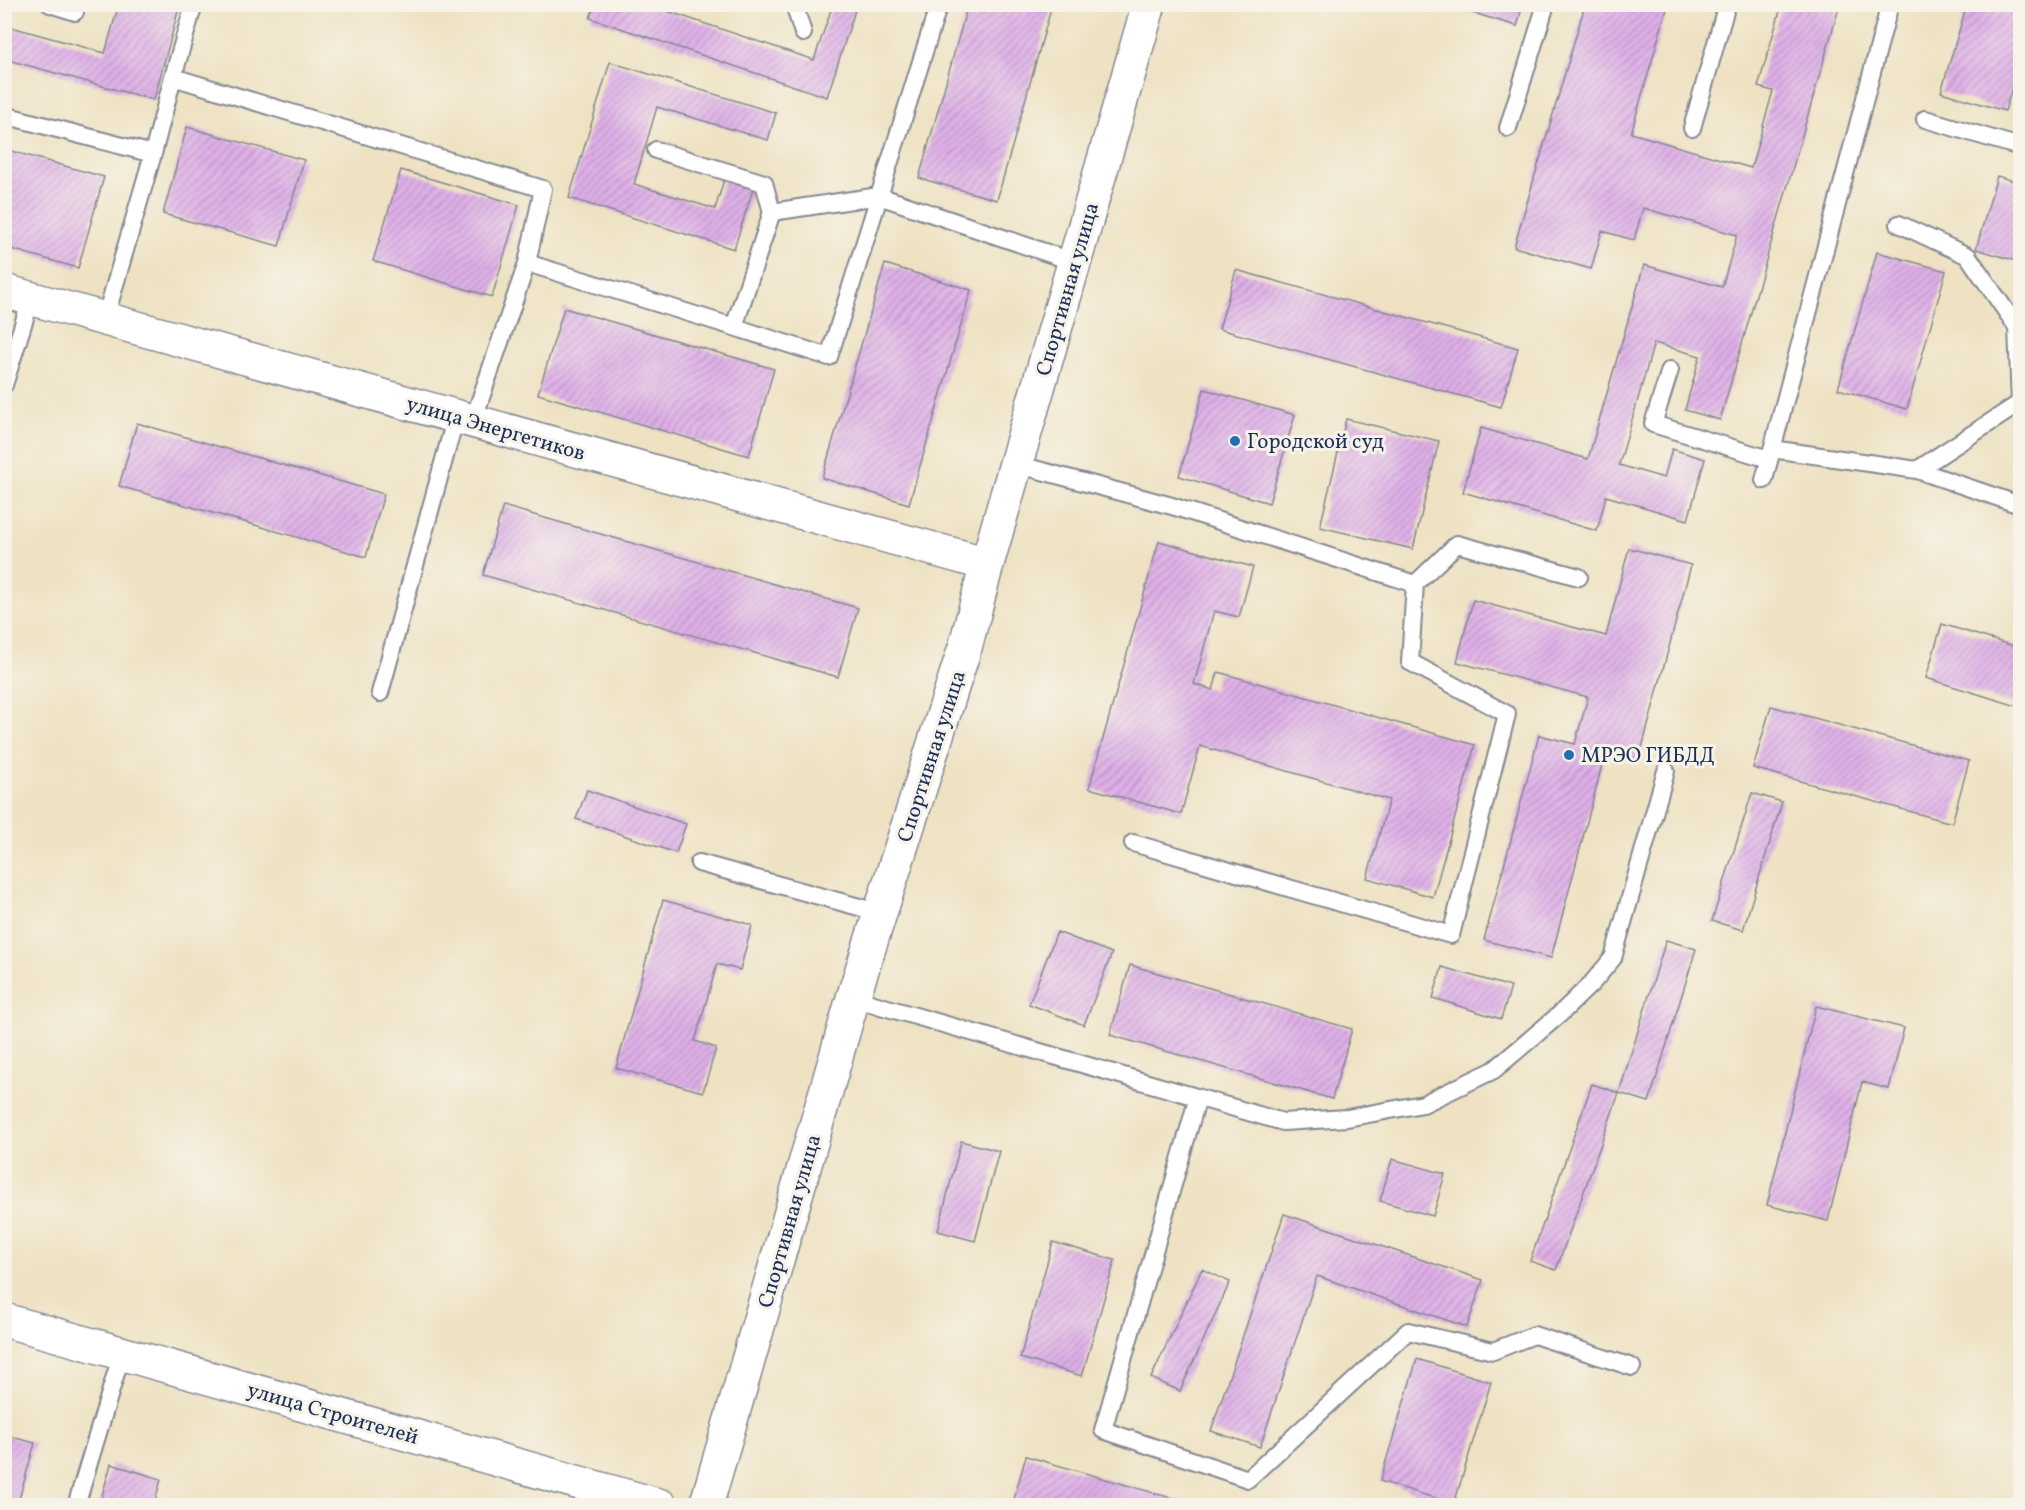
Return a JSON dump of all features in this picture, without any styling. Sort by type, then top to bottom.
[{"type":"street","name":"Спортивная улица","points":[[706,1506],[853,998],[966,644],[987,564],[1149,4]]},
{"type":"street","name":"улица Энергетиков","points":[[18,295],[987,564]]},
{"type":"street","name":"улица Строителей","points":[[4,1320],[661,1506]]},
{"type":"lane","points":[[50,4],[75,12]]},
{"type":"lane","points":[[105,319],[194,4]]},
{"type":"lane","points":[[794,4],[803,33]]},
{"type":"lane","points":[[527,263],[829,357],[939,4]]},
{"type":"lane","points":[[1508,128],[1546,4]]},
{"type":"lane","points":[[1692,128],[1727,4]]},
{"type":"lane","points":[[1764,480],[1890,4]]},
{"type":"lane","points":[[173,77],[543,189],[527,263],[464,419],[380,693]]},
{"type":"lane","points":[[4,115],[153,154]]},
{"type":"lane","points":[[1925,119],[2020,147]]},
{"type":"lane","points":[[656,150],[764,183],[772,212],[734,327]]},
{"type":"lane","points":[[772,212],[879,196],[1074,262]]},
{"type":"lane","points":[[1899,225],[1968,256],[2018,327],[2020,403],[1917,470]]},
{"type":"lane","points":[[4,384],[18,295]]},
{"type":"lane","points":[[1671,370],[1653,424],[1771,454],[1917,470],[2020,505]]},
{"type":"lane","points":[[1016,464],[1172,506],[1415,584]]},
{"type":"lane","points":[[1133,843],[1451,935],[1507,714],[1410,662],[1415,584],[1457,544],[1579,577]]},
{"type":"lane","points":[[853,998],[1283,1122],[1347,1118],[1423,1104],[1494,1070],[1560,1014],[1592,983],[1613,958],[1666,771]]},
{"type":"lane","points":[[699,863],[881,913]]},
{"type":"lane","points":[[1198,1097],[1103,1430],[1248,1479],[1408,1331],[1493,1351],[1534,1335],[1632,1367]]},
{"type":"lane","points":[[76,1506],[122,1353]]},
{"type":"building","points":[[119,4],[180,4],[154,100],[4,59],[4,25],[105,53]]},
{"type":"building","points":[[595,4],[666,4],[664,10],[814,60],[833,4],[857,4],[827,97],[590,18]]},
{"type":"building","points":[[968,4],[1052,5],[997,200],[919,178]]},
{"type":"building","points":[[1443,4],[1523,4],[1517,26]]},
{"type":"building","points":[[1782,4],[1840,4],[1720,420],[1685,410],[1700,356],[1654,343],[1619,465],[1664,478],[1672,449],[1705,459],[1688,520],[1606,496],[1597,531],[1463,492],[1481,428],[1588,459],[1644,265],[1722,287],[1737,235],[1643,208],[1634,240],[1602,231],[1591,269],[1514,247],[1585,5],[1668,5],[1631,133],[1751,168],[1773,91],[1758,87]]},
{"type":"building","points":[[1967,4],[2020,4],[2020,61],[2005,111],[1941,92]]},
{"type":"building","points":[[610,62],[776,113],[768,140],[657,107],[634,184],[715,209],[724,180],[753,189],[734,249],[569,198]]},
{"type":"building","points":[[187,127],[304,160],[279,246],[163,214]]},
{"type":"building","points":[[4,149],[104,177],[78,268],[4,247]]},
{"type":"building","points":[[401,170],[519,205],[492,297],[373,261]]},
{"type":"building","points":[[1997,176],[2020,183],[2020,262],[1976,249]]},
{"type":"building","points":[[1877,252],[1946,271],[1907,409],[1838,389]]},
{"type":"building","points":[[885,264],[971,290],[909,504],[822,478]]},
{"type":"building","points":[[1236,270],[1518,348],[1501,407],[1219,329]]},
{"type":"building","points":[[564,308],[774,369],[749,456],[538,394]]},
{"type":"building","points":[[1204,389],[1295,415],[1269,503],[1179,476]]},
{"type":"building","points":[[1346,419],[1439,441],[1413,549],[1320,527]]},
{"type":"building","points":[[137,423],[384,494],[366,557],[119,486]]},
{"type":"building","points":[[503,506],[858,608],[838,677],[483,575]]},
{"type":"building","points":[[1159,541],[1253,567],[1239,617],[1214,611],[1194,684],[1213,690],[1218,672],[1475,745],[1433,897],[1367,878],[1389,800],[1200,746],[1181,814],[1089,788]]},
{"type":"building","name":"МРЭО ГИБДД","points":[[1629,548],[1691,565],[1639,759],[1606,750],[1551,958],[1484,940],[1539,735],[1575,744],[1588,697],[1457,662],[1473,600],[1606,636]]},
{"type":"building","points":[[1942,624],[2020,648],[2020,707],[1926,678]]},
{"type":"building","points":[[1771,706],[1969,761],[1952,823],[1753,768]]},
{"type":"building","points":[[587,790],[686,824],[676,853],[576,819]]},
{"type":"building","points":[[1752,793],[1782,802],[1743,930],[1712,921]]},
{"type":"building","points":[[663,900],[752,925],[740,970],[717,964],[695,1041],[716,1048],[703,1092],[616,1068]]},
{"type":"building","points":[[1057,932],[1112,953],[1084,1025],[1029,1004]]},
{"type":"building","points":[[1666,940],[1696,949],[1649,1102],[1619,1093]]},
{"type":"building","points":[[1130,965],[1352,1029],[1332,1099],[1110,1035]]},
{"type":"building","points":[[1442,967],[1511,987],[1501,1019],[1433,998]]},
{"type":"building","points":[[1816,1006],[1904,1028],[1889,1089],[1862,1082],[1828,1221],[1767,1205]]},
{"type":"building","points":[[1592,1084],[1619,1093],[1556,1270],[1530,1261]]},
{"type":"building","points":[[961,1141],[999,1151],[975,1241],[938,1231]]},
{"type":"building","points":[[1392,1159],[1445,1174],[1433,1216],[1380,1201]]},
{"type":"building","points":[[1284,1214],[1483,1280],[1467,1327],[1317,1276],[1260,1447],[1211,1431]]},
{"type":"building","points":[[1053,1242],[1115,1260],[1082,1376],[1020,1358]]},
{"type":"building","points":[[1202,1269],[1230,1282],[1180,1391],[1151,1378]]},
{"type":"building","points":[[1417,1359],[1491,1382],[1454,1504],[1380,1481]]},
{"type":"building","points":[[4,1435],[35,1443],[17,1506],[4,1506]]},
{"type":"building","points":[[1026,1456],[1196,1505],[1196,1506],[1012,1506]]},
{"type":"building","points":[[111,1464],[161,1479],[154,1506],[99,1506]]},
{"type":"place","name":"Городской суд","points":[[1235,441]]},
{"type":"place","name":"МРЭО ГИБДД","points":[[1569,755]]}]
